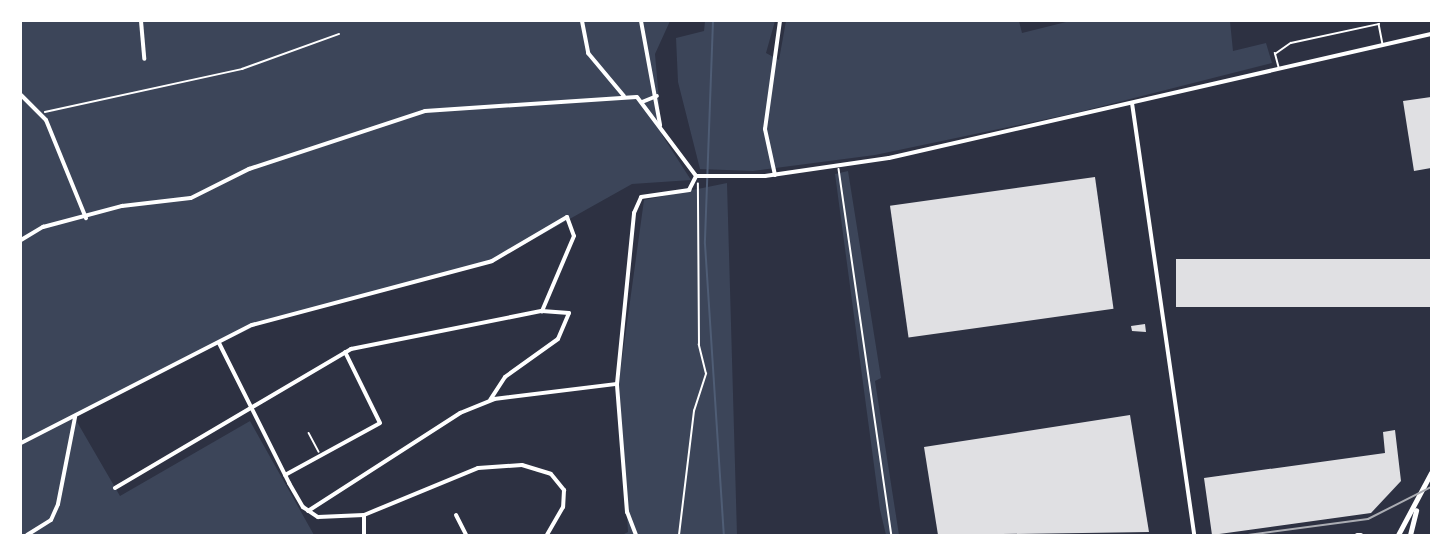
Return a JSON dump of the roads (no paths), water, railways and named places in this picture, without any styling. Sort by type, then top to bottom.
[{"type":"street","points":[[141,21],[144,59]]},
{"type":"street","points":[[582,21],[588,53],[624,96]]},
{"type":"street","points":[[641,21],[657,96],[660,125]]},
{"type":"street","points":[[776,175],[765,129],[780,21]]},
{"type":"street","points":[[636,535],[627,512],[617,384],[635,207],[641,196],[689,190],[696,178],[705,173],[776,175],[1029,129],[1431,34]]},
{"type":"street","points":[[21,95],[40,112],[86,218]]},
{"type":"street","points":[[21,240],[43,227],[139,203],[191,198],[249,169],[401,117],[624,96],[642,102],[696,178]]},
{"type":"street","points":[[642,102],[657,96]]},
{"type":"street","points":[[1132,103],[1194,535]]},
{"type":"street","points":[[21,443],[252,325],[492,261],[567,217],[574,236],[542,311]]},
{"type":"street","points":[[115,488],[345,352],[542,311],[564,309],[570,313],[568,324],[542,355],[505,377],[490,400]]},
{"type":"street","points":[[219,343],[285,475],[308,511],[327,518],[364,515],[478,468],[522,465],[551,474],[564,490],[563,507],[547,535]]},
{"type":"street","points":[[285,475],[380,423],[345,352]]},
{"type":"street","points":[[308,511],[460,412],[490,400],[617,384]]},
{"type":"street","points":[[27,535],[51,520],[58,504],[75,417]]},
{"type":"street","points":[[1410,535],[1419,501],[1431,473]]},
{"type":"street","points":[[1398,535],[1419,501]]},
{"type":"street","points":[[364,515],[364,535]]},
{"type":"street","points":[[456,516],[466,535]]},
{"type":"lane","points":[[1279,70],[1275,54],[1291,43],[1379,24],[1383,46]]},
{"type":"waterway","points":[[713,21],[705,244],[724,535]]},
{"type":"railway","points":[[1248,535],[1368,519],[1431,487]]}]
